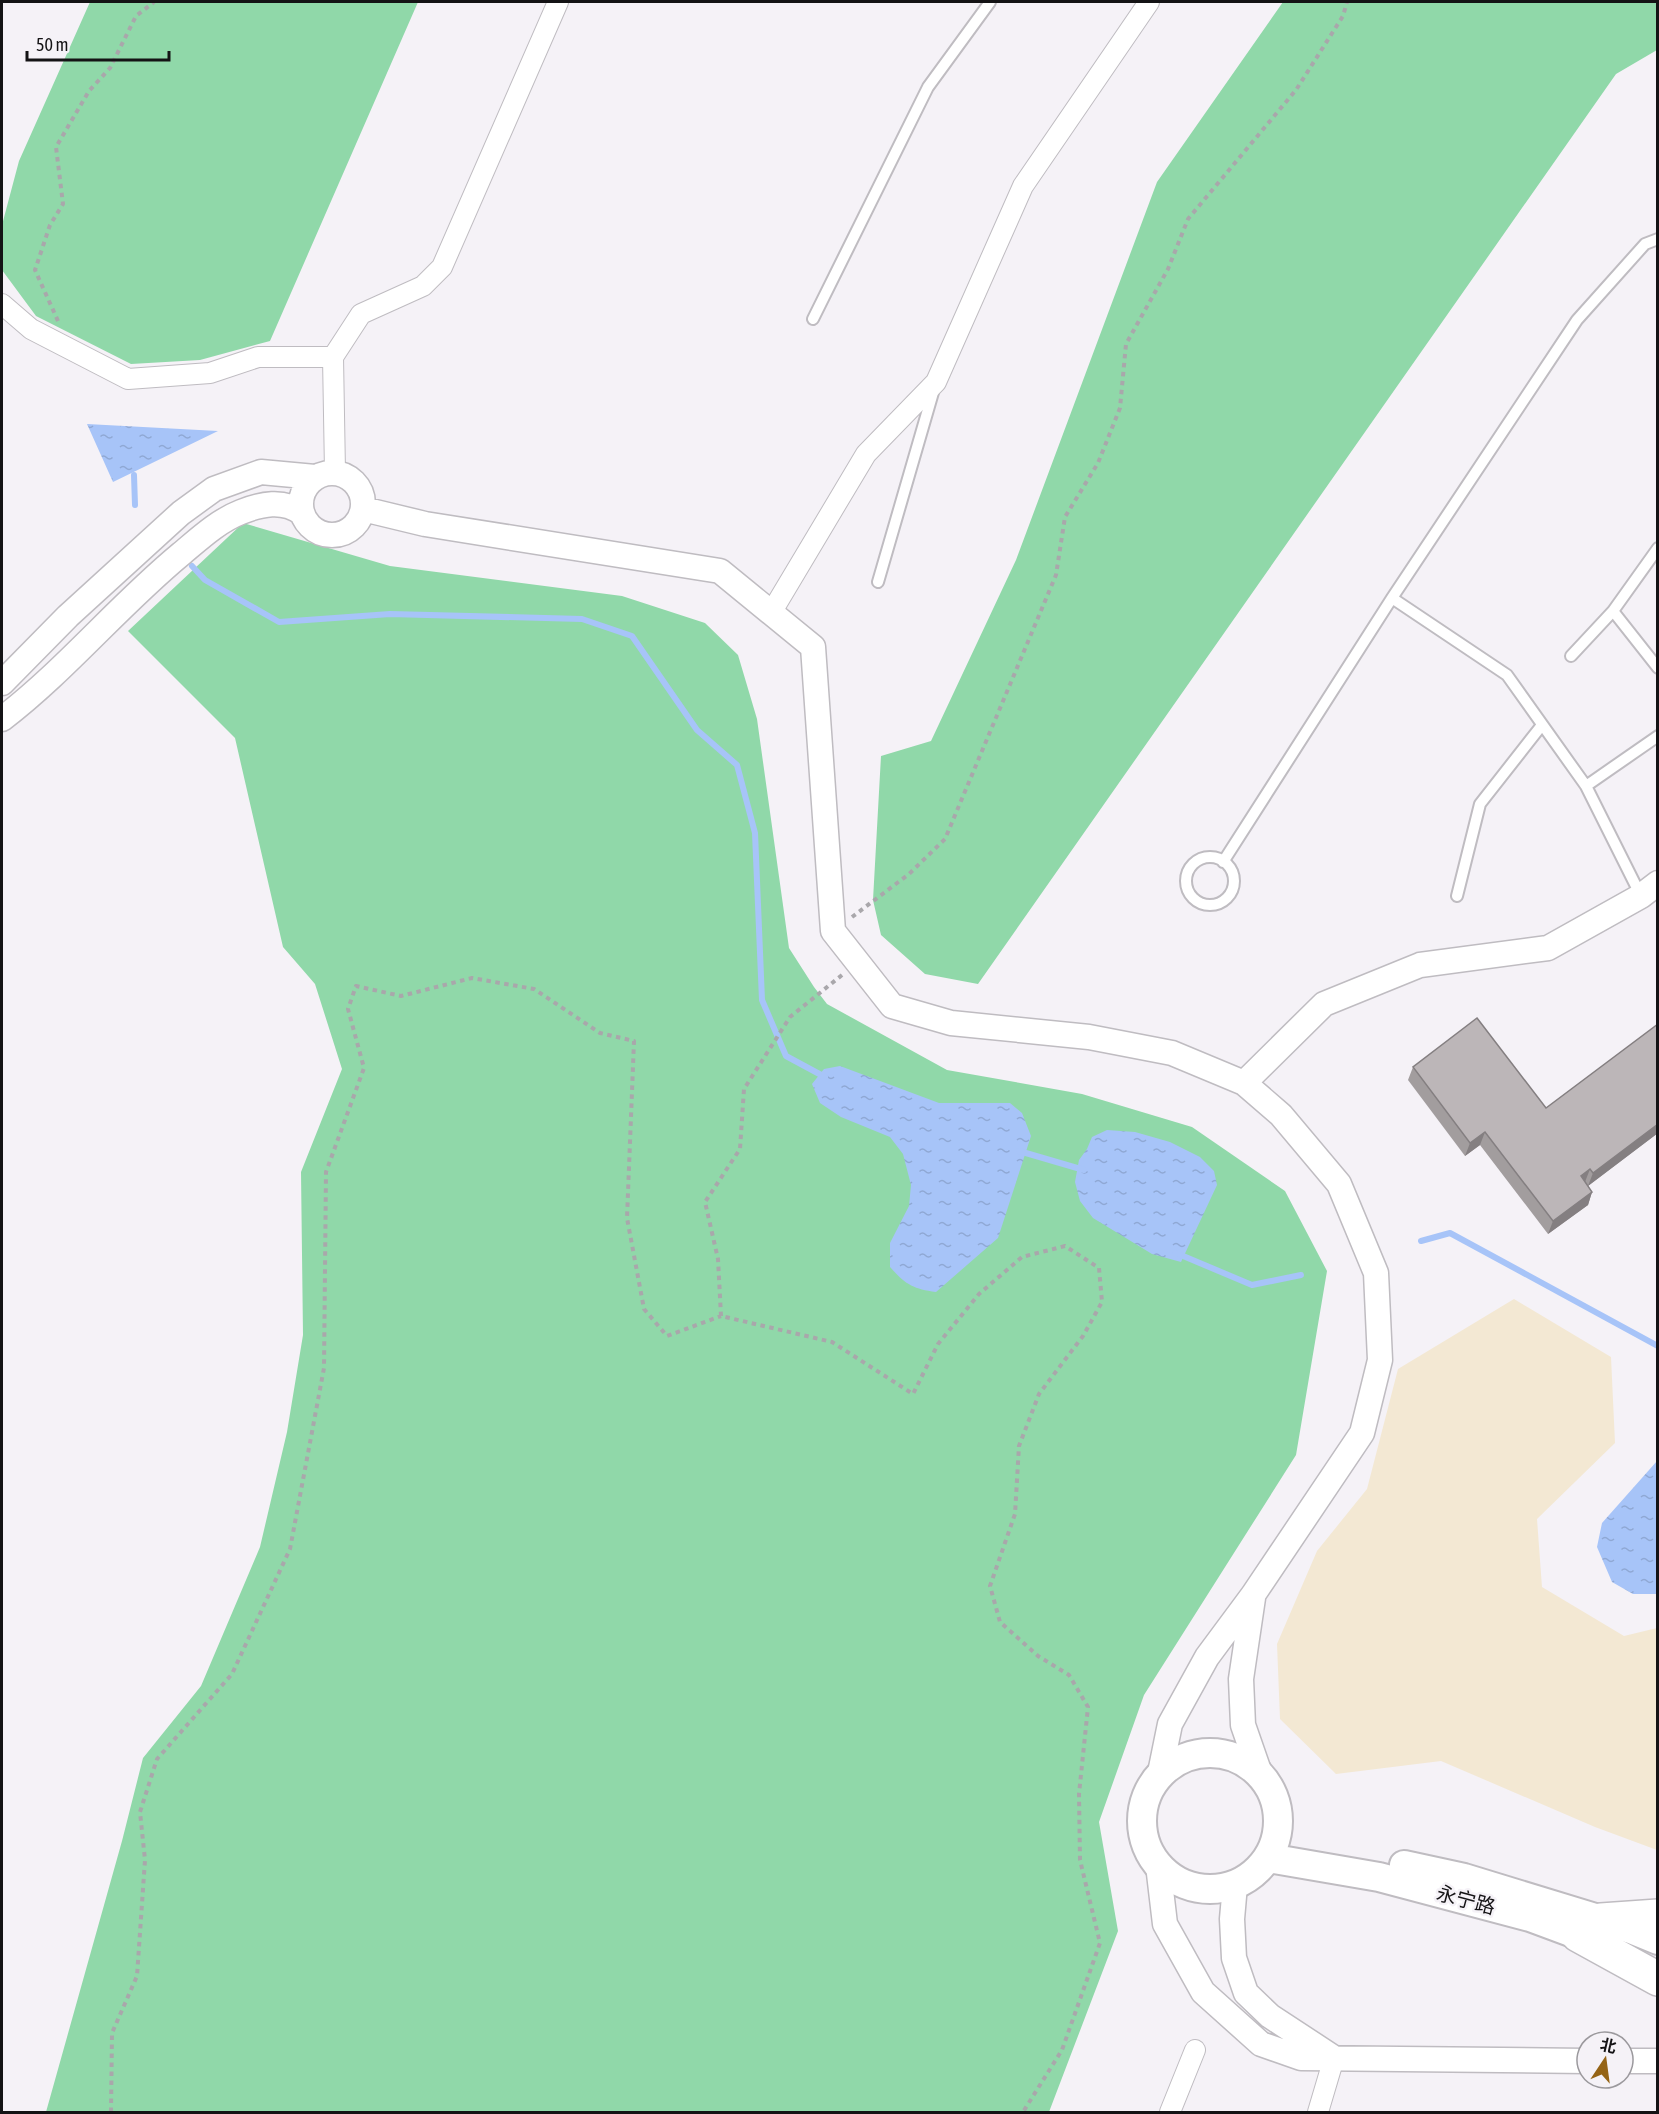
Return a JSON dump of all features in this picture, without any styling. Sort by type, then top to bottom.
[{"type":"highway","points":[[1589,1927],[1658,1916]]},
{"type":"highway","points":[[1589,1927],[1658,1979]]},
{"type":"main road","points":[[1198,1753],[1220,1753],[1240,1759],[1258,1771],[1270,1786],[1277,1803],[1279,1821],[1273,1848],[1254,1874],[1234,1885],[1214,1889],[1193,1887],[1174,1879],[1158,1866],[1147,1848],[1142,1829],[1142,1809],[1149,1790],[1160,1773],[1178,1760],[1198,1753]]},
{"type":"main road","name":"永宁路","points":[[1273,1848],[1464,1878],[1589,1927],[1658,1965]]},
{"type":"main road","name":"永宁路","points":[[1589,1927],[1658,1940]]},
{"type":"street","points":[[325,475],[333,357],[361,314],[423,286],[442,267],[558,2]]},
{"type":"street","points":[[771,613],[866,454],[936,382],[1023,186],[1149,2]]},
{"type":"street","points":[[2,304],[31,329],[128,379],[210,373],[258,357],[333,357]]},
{"type":"street","points":[[2,683],[77,608],[181,513],[214,489],[261,472],[345,475],[360,489],[363,499],[363,509],[353,527],[334,535],[323,534],[314,530],[306,522],[300,502],[302,492],[308,483],[325,475]]},
{"type":"street","points":[[2,719],[34,694],[158,574],[212,529],[239,513],[264,504],[284,504],[302,513]]},
{"type":"street","points":[[363,509],[425,524],[720,571],[813,647],[833,932],[892,1006],[951,1023],[1089,1036],[1172,1053],[1244,1083],[1281,1115],[1339,1184],[1376,1273],[1380,1360],[1362,1433],[1253,1595],[1207,1657],[1170,1724],[1160,1773]]},
{"type":"street","points":[[1244,1083],[1324,1004],[1420,965],[1548,948],[1649,890]]},
{"type":"street","points":[[1253,1595],[1241,1679],[1243,1725],[1258,1771]]},
{"type":"street","points":[[1158,1866],[1165,1924],[1203,1992],[1261,2044],[1301,2058],[1575,2061]]},
{"type":"street","points":[[1234,1885],[1233,1958],[1246,1994],[1270,2016],[1334,2058]]},
{"type":"street","points":[[1170,2112],[1195,2050]]},
{"type":"street","points":[[1318,2112],[1334,2058]]},
{"type":"street","points":[[1635,2061],[1658,2061]]},
{"type":"lane","points":[[813,319],[928,87],[990,2]]},
{"type":"lane","points":[[1223,862],[1392,598],[1577,320],[1645,244],[1658,239]]},
{"type":"lane","points":[[878,582],[936,382]]},
{"type":"lane","points":[[1571,656],[1613,611],[1658,548]]},
{"type":"lane","points":[[1392,598],[1507,675],[1586,786],[1649,890]]},
{"type":"lane","points":[[1613,611],[1658,668]]},
{"type":"lane","points":[[1457,896],[1480,804],[1542,725]]},
{"type":"lane","points":[[1586,786],[1658,736]]},
{"type":"lane","points":[[1216,858],[1223,862],[1229,867],[1234,882],[1228,897],[1215,905],[1200,903],[1188,892],[1186,885],[1189,869],[1201,859],[1216,858]]},
{"type":"path","points":[[70,349],[35,270],[50,225],[63,204],[56,147],[89,91],[110,69],[136,16],[154,2]]},
{"type":"path","points":[[833,932],[909,874],[945,839],[1056,575],[1065,517],[1098,463],[1120,408],[1126,344],[1168,269],[1188,219],[1296,90],[1343,16],[1347,2]]},
{"type":"path","points":[[721,1316],[718,1259],[705,1202],[740,1149],[744,1089],[790,1017],[857,963]]},
{"type":"path","points":[[111,2112],[112,2033],[137,1976],[145,1860],[140,1812],[157,1759],[232,1674],[290,1549],[324,1368],[326,1172],[364,1068],[348,1009],[356,986],[401,996],[472,978],[534,989],[600,1033],[634,1041],[627,1218],[644,1310],[667,1336],[721,1316],[832,1342],[913,1394],[938,1344],[979,1294],[1022,1257],[1065,1246],[1099,1268],[1102,1302],[1083,1336],[1039,1394],[1019,1446],[1015,1514],[990,1587],[1000,1622],[1038,1656],[1069,1675],[1088,1707],[1079,1794],[1080,1860],[1100,1943],[1062,2050],[1023,2112]]},
{"type":"shaded area","points":[[1514,1299],[1611,1357],[1615,1443],[1537,1519],[1542,1587],[1624,1636],[1657,1628],[1657,1850],[1595,1827],[1441,1761],[1336,1774],[1280,1719],[1277,1644],[1317,1551],[1367,1489],[1398,1369]]},
{"type":"green space","points":[[90,2],[418,2],[270,341],[200,360],[131,364],[36,316],[2,270],[2,225],[19,161]]},
{"type":"green space","points":[[1283,2],[1657,2],[1657,50],[1616,74],[978,984],[925,974],[881,935],[873,900],[881,756],[931,741],[1016,560],[1157,182]]},
{"type":"green space","points":[[243,523],[390,566],[622,596],[705,623],[738,655],[757,719],[789,948],[827,1004],[947,1070],[1082,1094],[1192,1127],[1285,1191],[1327,1271],[1296,1455],[1144,1695],[1099,1822],[1118,1931],[1049,2112],[46,2112],[143,1758],[201,1686],[260,1547],[287,1432],[303,1335],[301,1172],[342,1069],[315,984],[283,947],[235,738],[128,631]]},
{"type":"water","points":[[87,424],[218,431],[113,482]]},
{"type":"water","points":[[840,1066],[939,1103],[1010,1103],[1022,1113],[1031,1136],[998,1238],[936,1292],[910,1285],[890,1267],[890,1243],[909,1206],[911,1185],[903,1154],[890,1137],[841,1117],[820,1103],[812,1084],[824,1069]]},
{"type":"water","points":[[1107,1130],[1135,1132],[1170,1142],[1200,1157],[1214,1171],[1217,1185],[1181,1262],[1152,1254],[1093,1218],[1080,1201],[1075,1182],[1079,1160],[1092,1137]]},
{"type":"water","points":[[1657,1461],[1657,1594],[1633,1594],[1612,1582],[1597,1547],[1602,1523]]},
{"type":"building","points":[[1477,1018],[1546,1108],[1658,1024],[1658,1124],[1593,1173],[1590,1169],[1581,1176],[1592,1192],[1553,1221],[1485,1132],[1470,1143],[1413,1067]]},
{"type":"waterway","points":[[134,475],[135,505]]},
{"type":"waterway","points":[[192,566],[205,580],[279,622],[390,614],[582,619],[632,636],[697,730],[737,765],[755,833],[762,1000],[786,1056],[825,1077]]},
{"type":"waterway","points":[[1019,1151],[1084,1170]]},
{"type":"waterway","points":[[1421,1241],[1450,1233],[1658,1346]]},
{"type":"waterway","points":[[1176,1253],[1252,1285],[1301,1275]]}]
